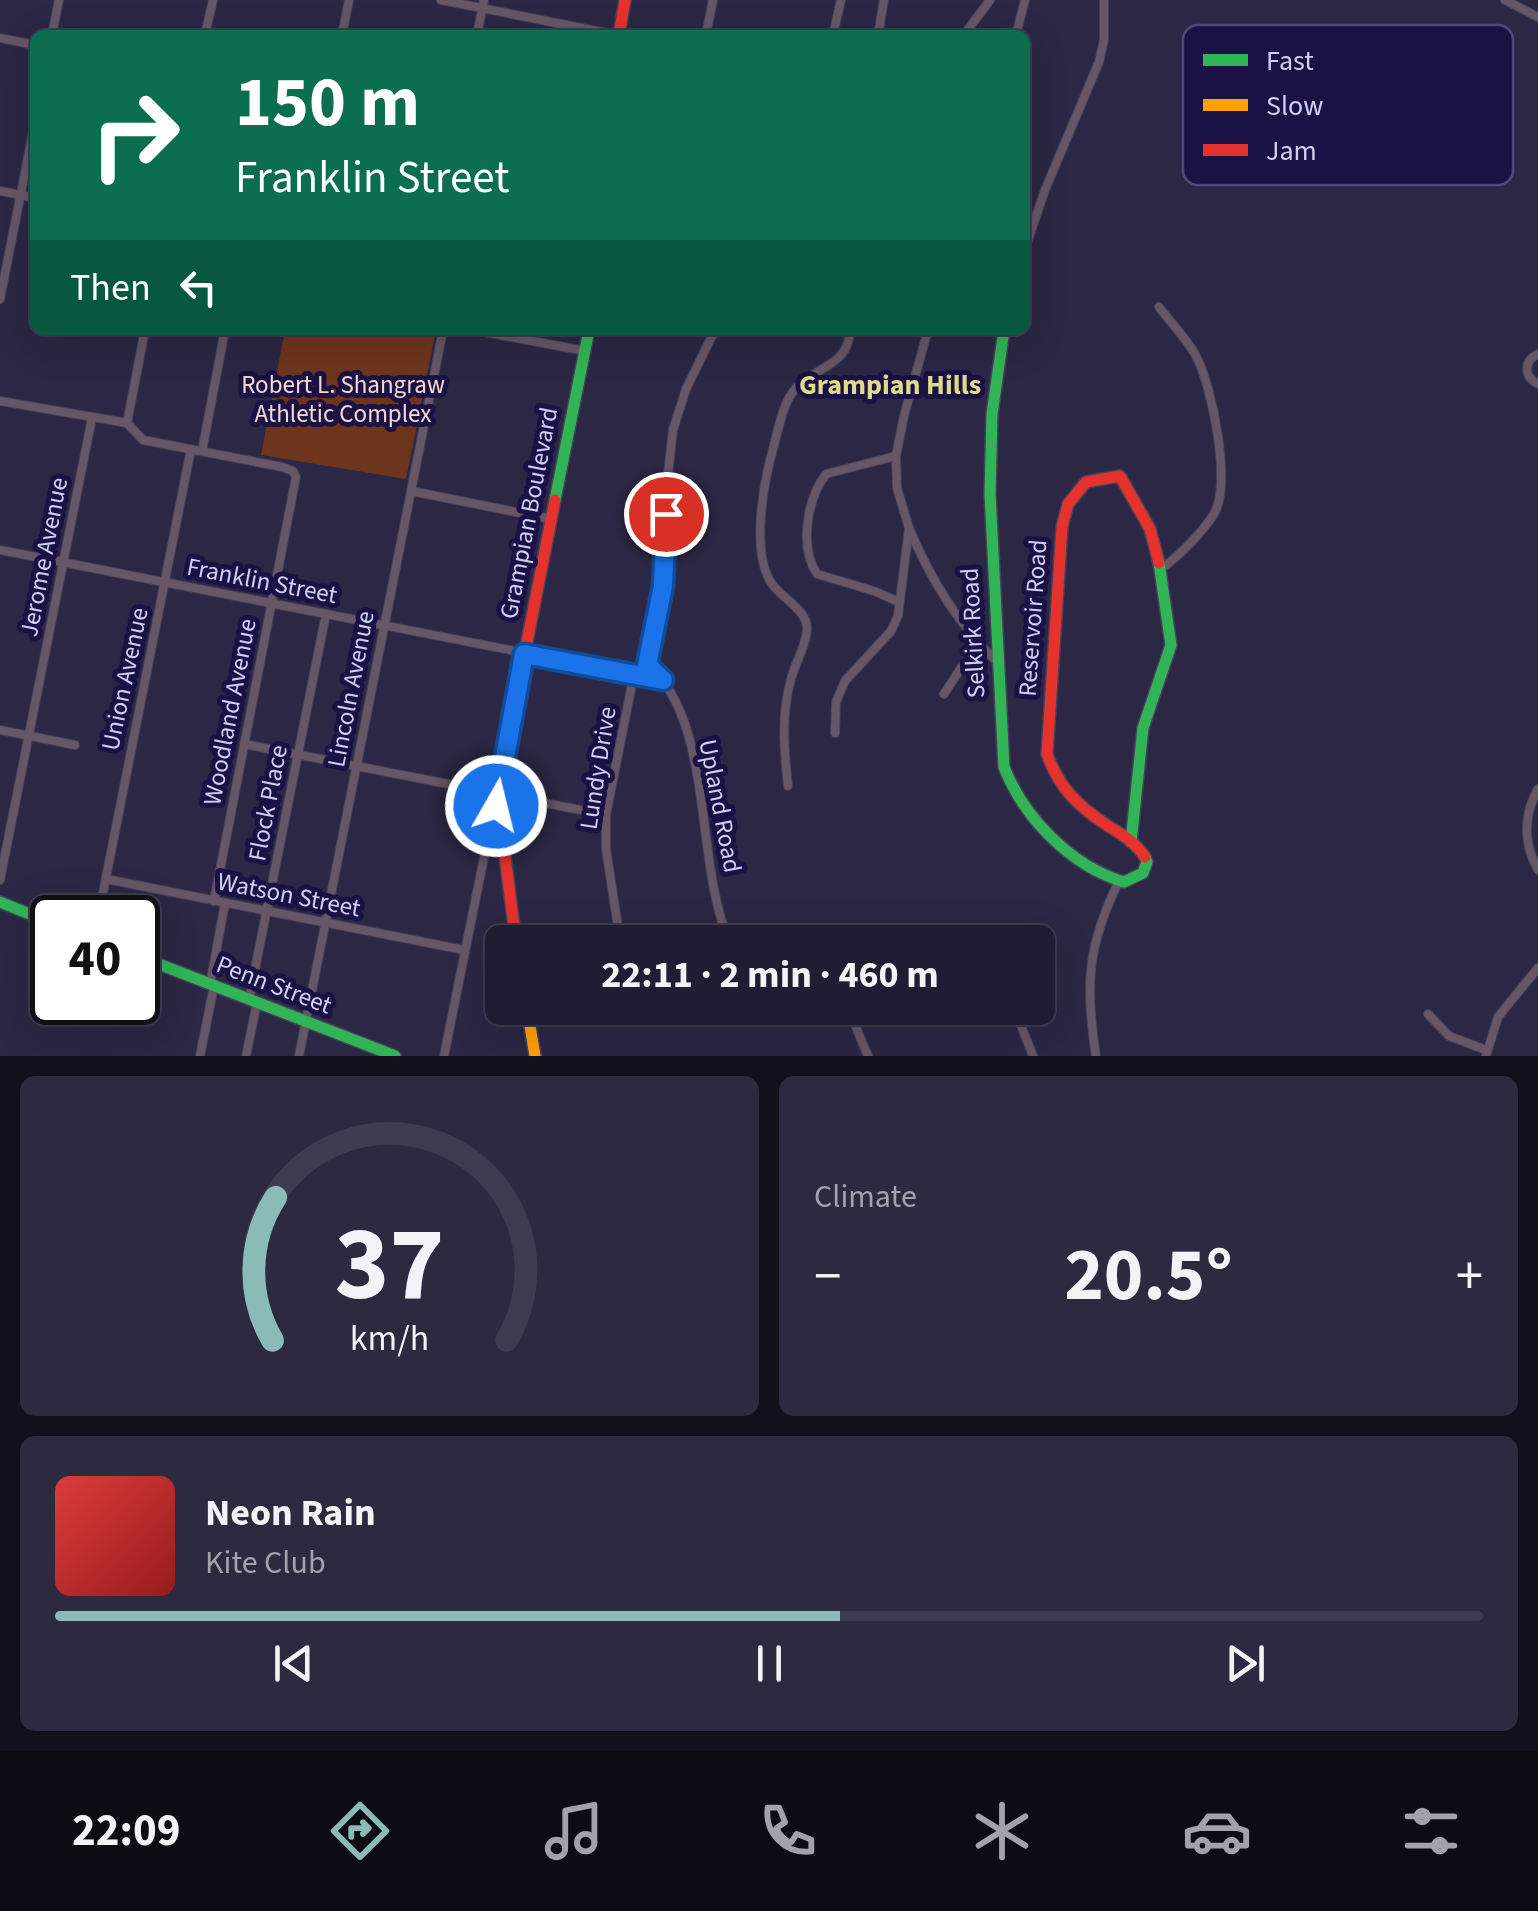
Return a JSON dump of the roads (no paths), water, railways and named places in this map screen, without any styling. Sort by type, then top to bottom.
[{"type":"street","points":[[53,30],[59,0]]},
{"type":"street","points":[[207,30],[212,0]]},
{"type":"street","points":[[343,30],[349,0]]},
{"type":"street","points":[[441,0],[483,4],[596,30]]},
{"type":"street","points":[[619,30],[625,0]]},
{"type":"street","points":[[707,30],[713,0]]},
{"type":"street","points":[[834,30],[840,0]]},
{"type":"street","points":[[879,30],[884,0]]},
{"type":"street","points":[[968,30],[990,0]]},
{"type":"street","points":[[1017,30],[1025,0]]},
{"type":"street","points":[[1030,234],[1099,62],[1104,40],[1104,0]]},
{"type":"street","points":[[1505,0],[1538,18]]},
{"type":"street","points":[[478,30],[483,4]]},
{"type":"street","points":[[0,38],[30,44]]},
{"type":"street","points":[[0,300],[30,146]]},
{"type":"street","points":[[0,191],[30,197]]},
{"type":"street","points":[[1159,307],[1197,357],[1211,401],[1221,484],[1216,511],[1175,558],[1160,569]]},
{"type":"street","points":[[126,423],[144,335]]},
{"type":"street","points":[[0,401],[126,423],[143,440],[202,452],[224,335]]},
{"type":"street","name":"Lincoln Avenue","points":[[299,1056],[442,335]]},
{"type":"street","points":[[502,335],[585,350]]},
{"type":"street","name":"Grampian Boulevard","points":[[514,925],[496,794],[588,335]]},
{"type":"street","name":"Upland Road","points":[[714,335],[683,396],[668,461],[663,586],[647,665],[676,699],[685,725],[724,925]]},
{"type":"street","points":[[788,786],[786,704],[808,626],[804,617],[774,588],[765,569],[761,541],[764,495],[773,448],[789,398],[808,378],[840,358],[849,335]]},
{"type":"street","points":[[927,335],[896,456],[897,488],[909,528],[936,582],[997,662]]},
{"type":"street","name":"Selkirk Road","points":[[1003,335],[990,441],[991,570],[1000,741],[1010,786],[1052,835],[1078,858],[1097,873],[1119,881]]},
{"type":"street","points":[[1538,354],[1526,368],[1531,380],[1538,384]]},
{"type":"street","name":"Jerome Avenue","points":[[0,880],[92,418]]},
{"type":"street","name":"Union Avenue","points":[[103,895],[191,449]]},
{"type":"street","name":"Woodland Avenue","points":[[202,452],[282,467],[294,473],[295,484],[214,901]]},
{"type":"street","points":[[896,456],[826,474],[812,502],[808,548],[814,569],[823,578],[874,590],[900,602]]},
{"type":"street","name":"Reservoir Road","points":[[1096,1056],[1087,985],[1092,953],[1119,881],[1134,880],[1146,868],[1146,856],[1065,794],[1054,777],[1047,754],[1066,508],[1080,486],[1088,481],[1120,476],[1150,530],[1160,569],[1170,645],[1143,728],[1132,842]]},
{"type":"street","points":[[411,491],[551,518]]},
{"type":"street","points":[[834,733],[836,702],[844,681],[891,631],[900,602],[909,528]]},
{"type":"street","name":"Franklin Street","points":[[0,550],[634,674]]},
{"type":"street","name":"Flock Place","points":[[246,1056],[267,910],[326,614]]},
{"type":"street","points":[[944,694],[978,642]]},
{"type":"street","points":[[634,674],[663,680]]},
{"type":"street","name":"Lundy Drive","points":[[618,925],[606,849],[606,815],[634,674]]},
{"type":"street","points":[[0,730],[74,744]]},
{"type":"street","points":[[244,744],[606,815]]},
{"type":"street","points":[[1538,790],[1526,828],[1538,870]]},
{"type":"street","points":[[444,1056],[496,794]]},
{"type":"street","name":"Watson Street","points":[[106,879],[464,950]]},
{"type":"street","points":[[0,902],[30,914]]},
{"type":"street","points":[[200,1056],[225,903]]},
{"type":"street","name":"Penn Street","points":[[160,965],[395,1056]]},
{"type":"street","points":[[1428,1014],[1450,1036],[1486,1053],[1509,1000],[1538,968]]},
{"type":"street","points":[[530,1025],[535,1056]]},
{"type":"street","points":[[855,1025],[868,1056]]},
{"type":"street","points":[[1021,1025],[1033,1056]]},
{"type":"district","name":"Grampian Hills","points":[[890,385]]},
{"type":"park label","name":"Robert L. Shangraw Athletic Complex","points":[[343,400]]}]
